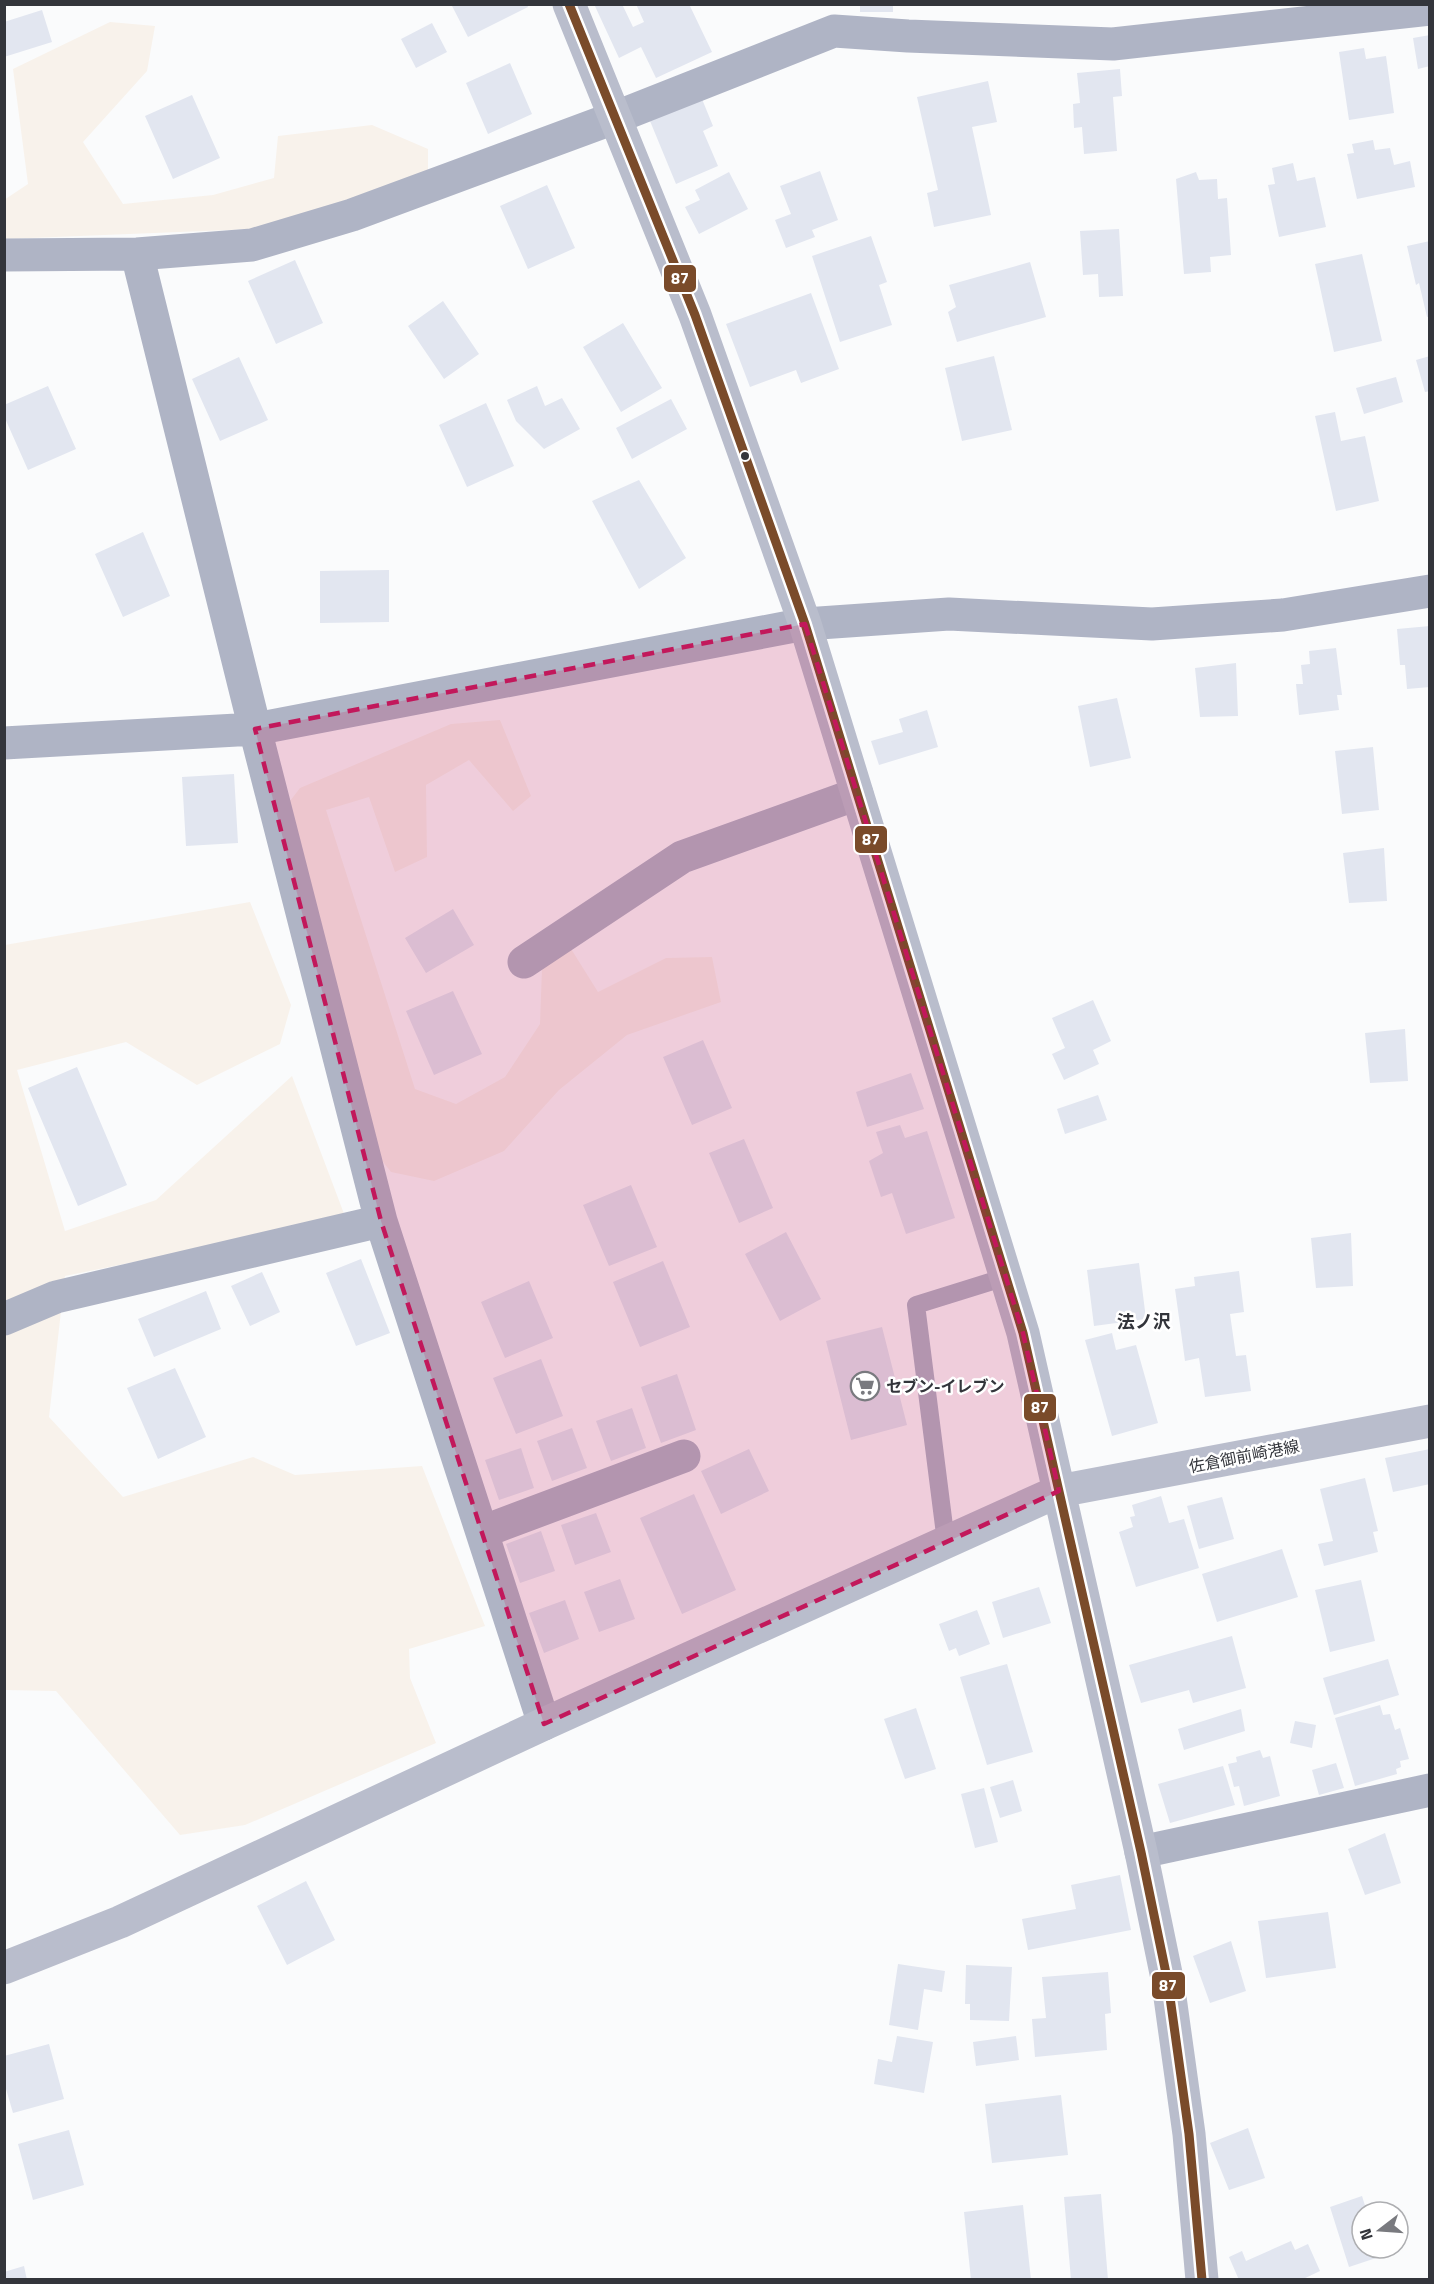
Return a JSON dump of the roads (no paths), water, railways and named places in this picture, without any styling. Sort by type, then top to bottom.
[{"type":"main road","points":[[569,4],[695,315],[805,624],[1023,1333],[1141,1852],[1168,1983],[1189,2134],[1202,2280]]},
{"type":"main road","name":"佐倉御前崎港線","points":[[4,1968],[120,1922],[543,1724],[1059,1491],[1430,1421]]},
{"type":"street","points":[[4,255],[137,254],[252,245],[352,215],[614,118],[834,31],[1113,44],[1309,13],[1430,9]]},
{"type":"street","points":[[137,254],[381,1221],[543,1724]]},
{"type":"street","points":[[4,743],[255,729],[805,624],[949,614],[1152,624],[1283,615],[1430,591]]},
{"type":"street","points":[[524,962],[682,857],[857,794]]},
{"type":"street","points":[[4,1319],[56,1297],[381,1221]]},
{"type":"street","points":[[482,1532],[684,1456]]},
{"type":"street","points":[[1141,1852],[1430,1790]]},
{"type":"lane","points":[[946,1542],[916,1305],[1006,1277]]},
{"type":"place","name":"セブン-イレブン","points":[[865,1386]]},
{"type":"district","name":"法ノ沢","points":[[1144,1322]]}]
